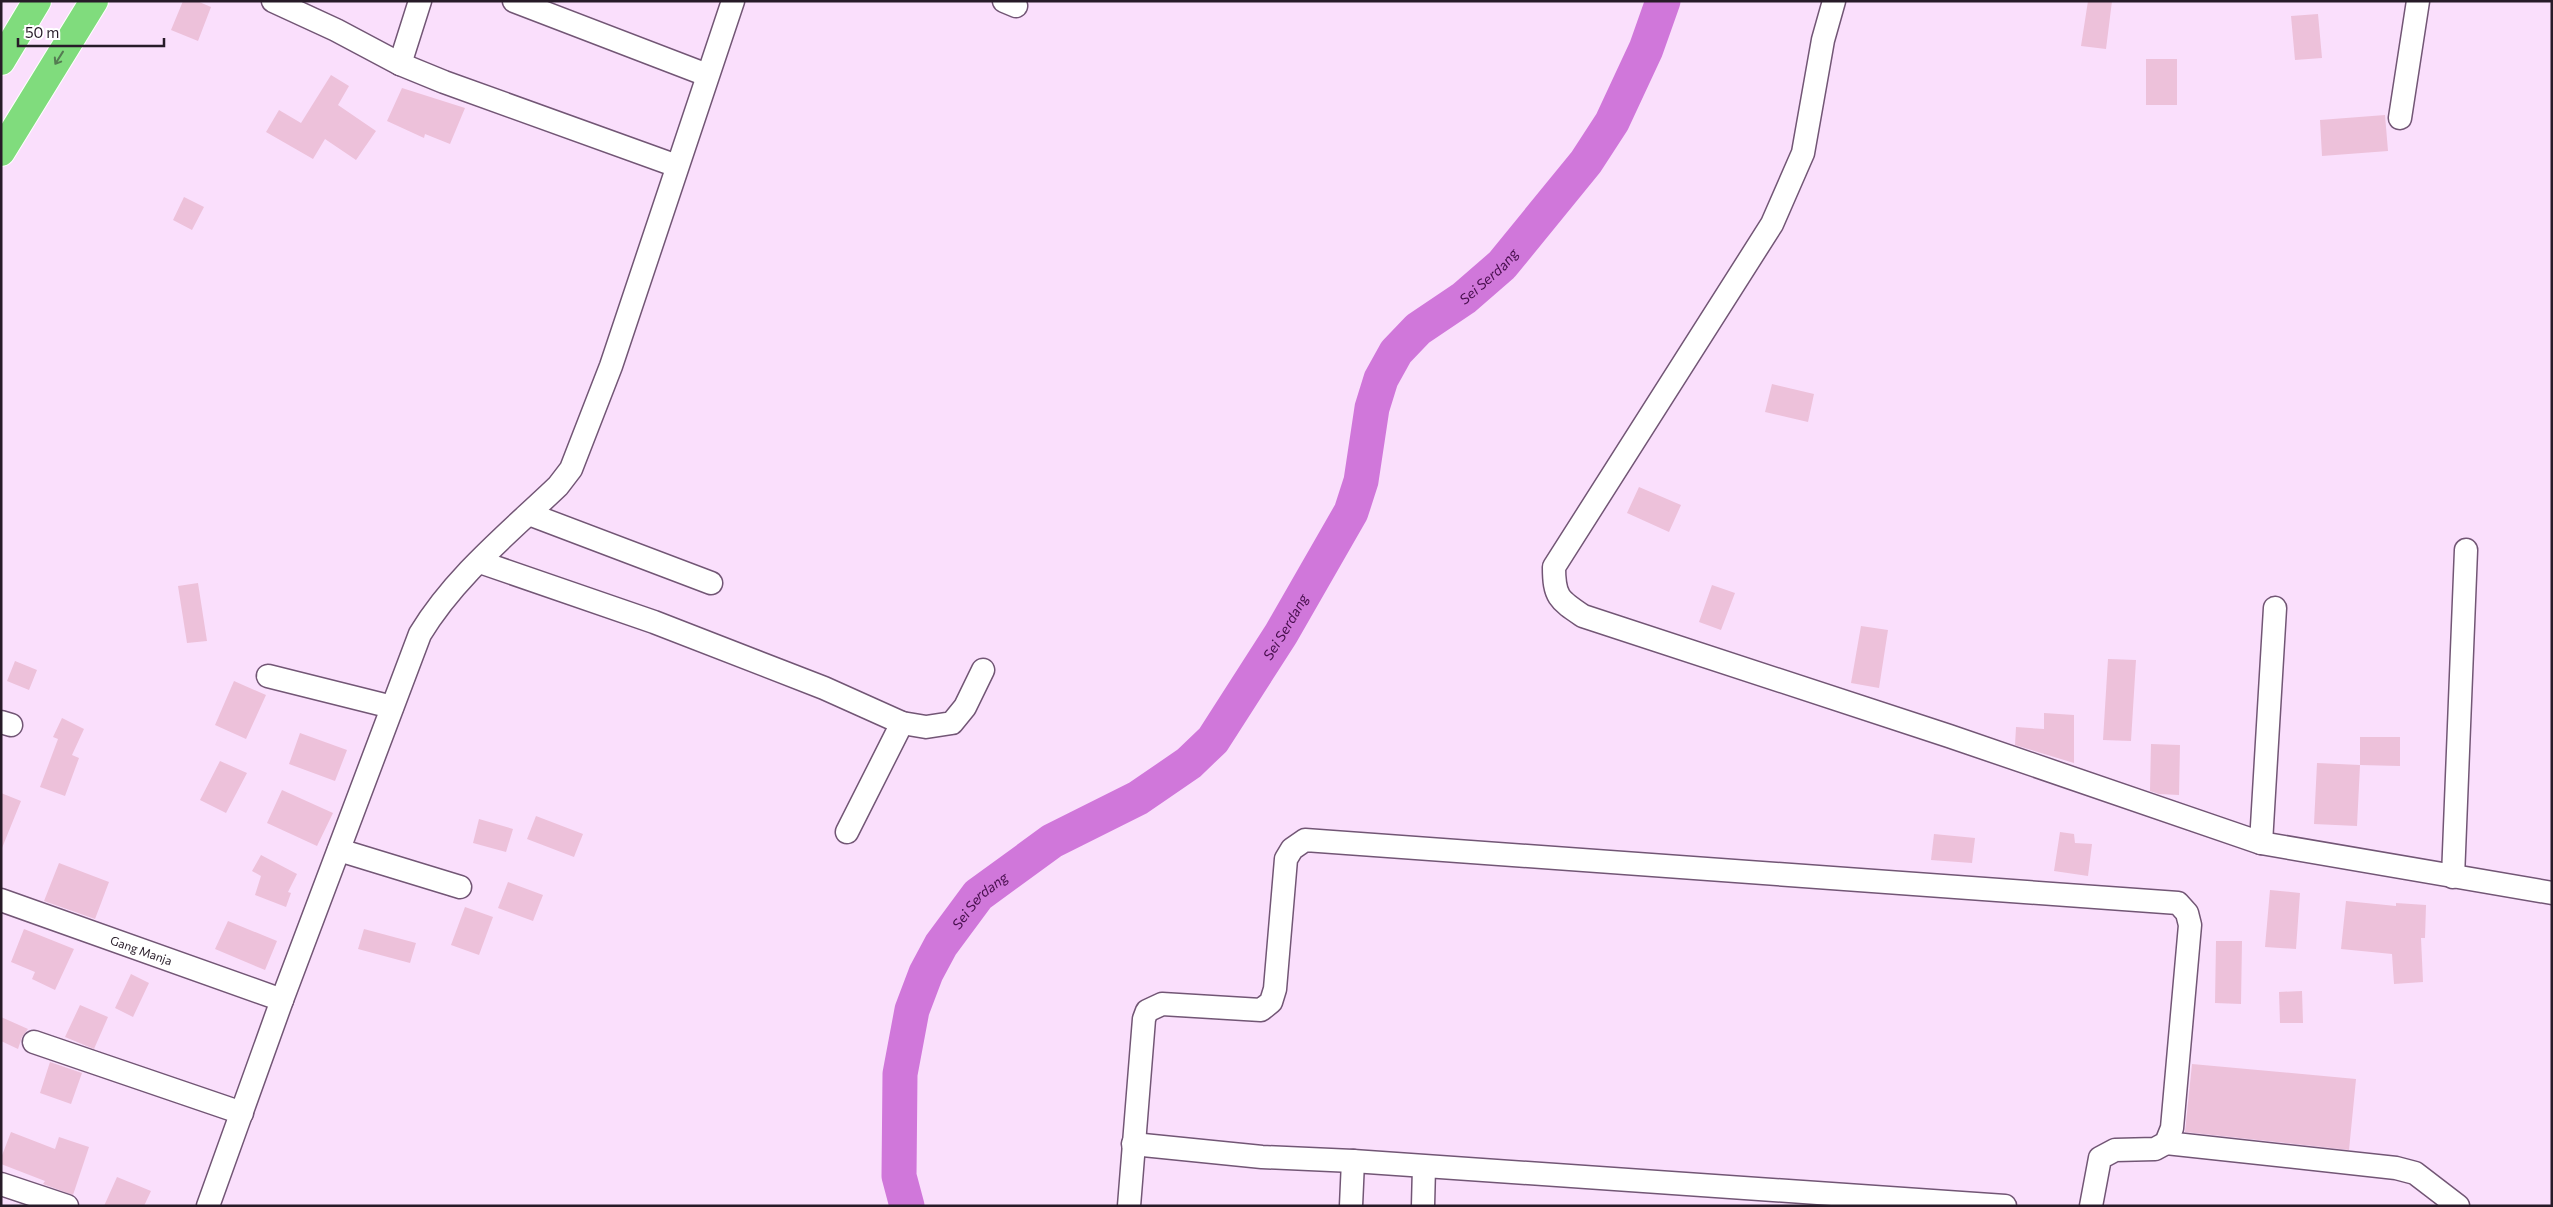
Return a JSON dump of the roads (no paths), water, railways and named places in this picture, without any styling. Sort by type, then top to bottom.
[{"type":"highway","points":[[1,61],[36,1]]},
{"type":"highway","points":[[1,152],[94,1]]},
{"type":"street","points":[[273,1],[336,30],[400,64],[444,82],[677,166]]},
{"type":"street","points":[[400,64],[420,1]]},
{"type":"street","points":[[514,1],[707,75]]},
{"type":"street","points":[[208,1206],[282,1000],[340,850],[411,653],[437,606],[558,486],[571,469],[585,436],[733,1]]},
{"type":"street","points":[[1834,1],[1822,40],[1803,153],[1772,224],[1554,567],[1554,589],[1562,602],[1583,616],[1949,736],[2261,843],[2552,893]]},
{"type":"street","points":[[2400,118],[2418,1]]},
{"type":"street","points":[[529,514],[711,583]]},
{"type":"street","points":[[2453,877],[2466,550]]},
{"type":"street","points":[[480,562],[654,622],[824,688],[902,723],[926,727],[952,723],[966,707],[983,670]]},
{"type":"street","points":[[2261,843],[2275,608]]},
{"type":"street","points":[[268,676],[392,707]]},
{"type":"street","points":[[847,832],[902,723]]},
{"type":"street","points":[[1129,1206],[1144,1019],[1147,1011],[1162,1004],[1261,1010],[1271,1002],[1275,989],[1286,858],[1292,848],[1305,840],[2178,903],[2187,913],[2190,925],[2172,1128],[2166,1143]]},
{"type":"street","points":[[340,850],[460,887]]},
{"type":"street","name":"Gang Manja","points":[[1,900],[282,1000]]},
{"type":"street","points":[[34,1042],[242,1113]]},
{"type":"street","points":[[2091,1206],[2100,1158],[2115,1150],[2155,1149],[2166,1143],[2396,1168],[2415,1173],[2458,1206]]},
{"type":"street","points":[[1133,1144],[1262,1158],[1353,1161],[1807,1198],[2005,1206]]},
{"type":"street","points":[[1351,1206],[1353,1161]]},
{"type":"street","points":[[1423,1206],[1424,1168]]},
{"type":"street","points":[[1,1184],[67,1206]]},
{"type":"waterway","name":"Sei Serdang","points":[[907,1206],[899,1176],[900,1074],[912,1010],[926,973],[941,945],[978,895],[1052,841],[1138,798],[1189,763],[1213,740],[1281,634],[1351,512],[1361,481],[1372,408],[1381,379],[1396,352],[1418,329],[1464,298],[1502,265],[1586,162],[1612,122],[1646,49],[1663,1]]}]
